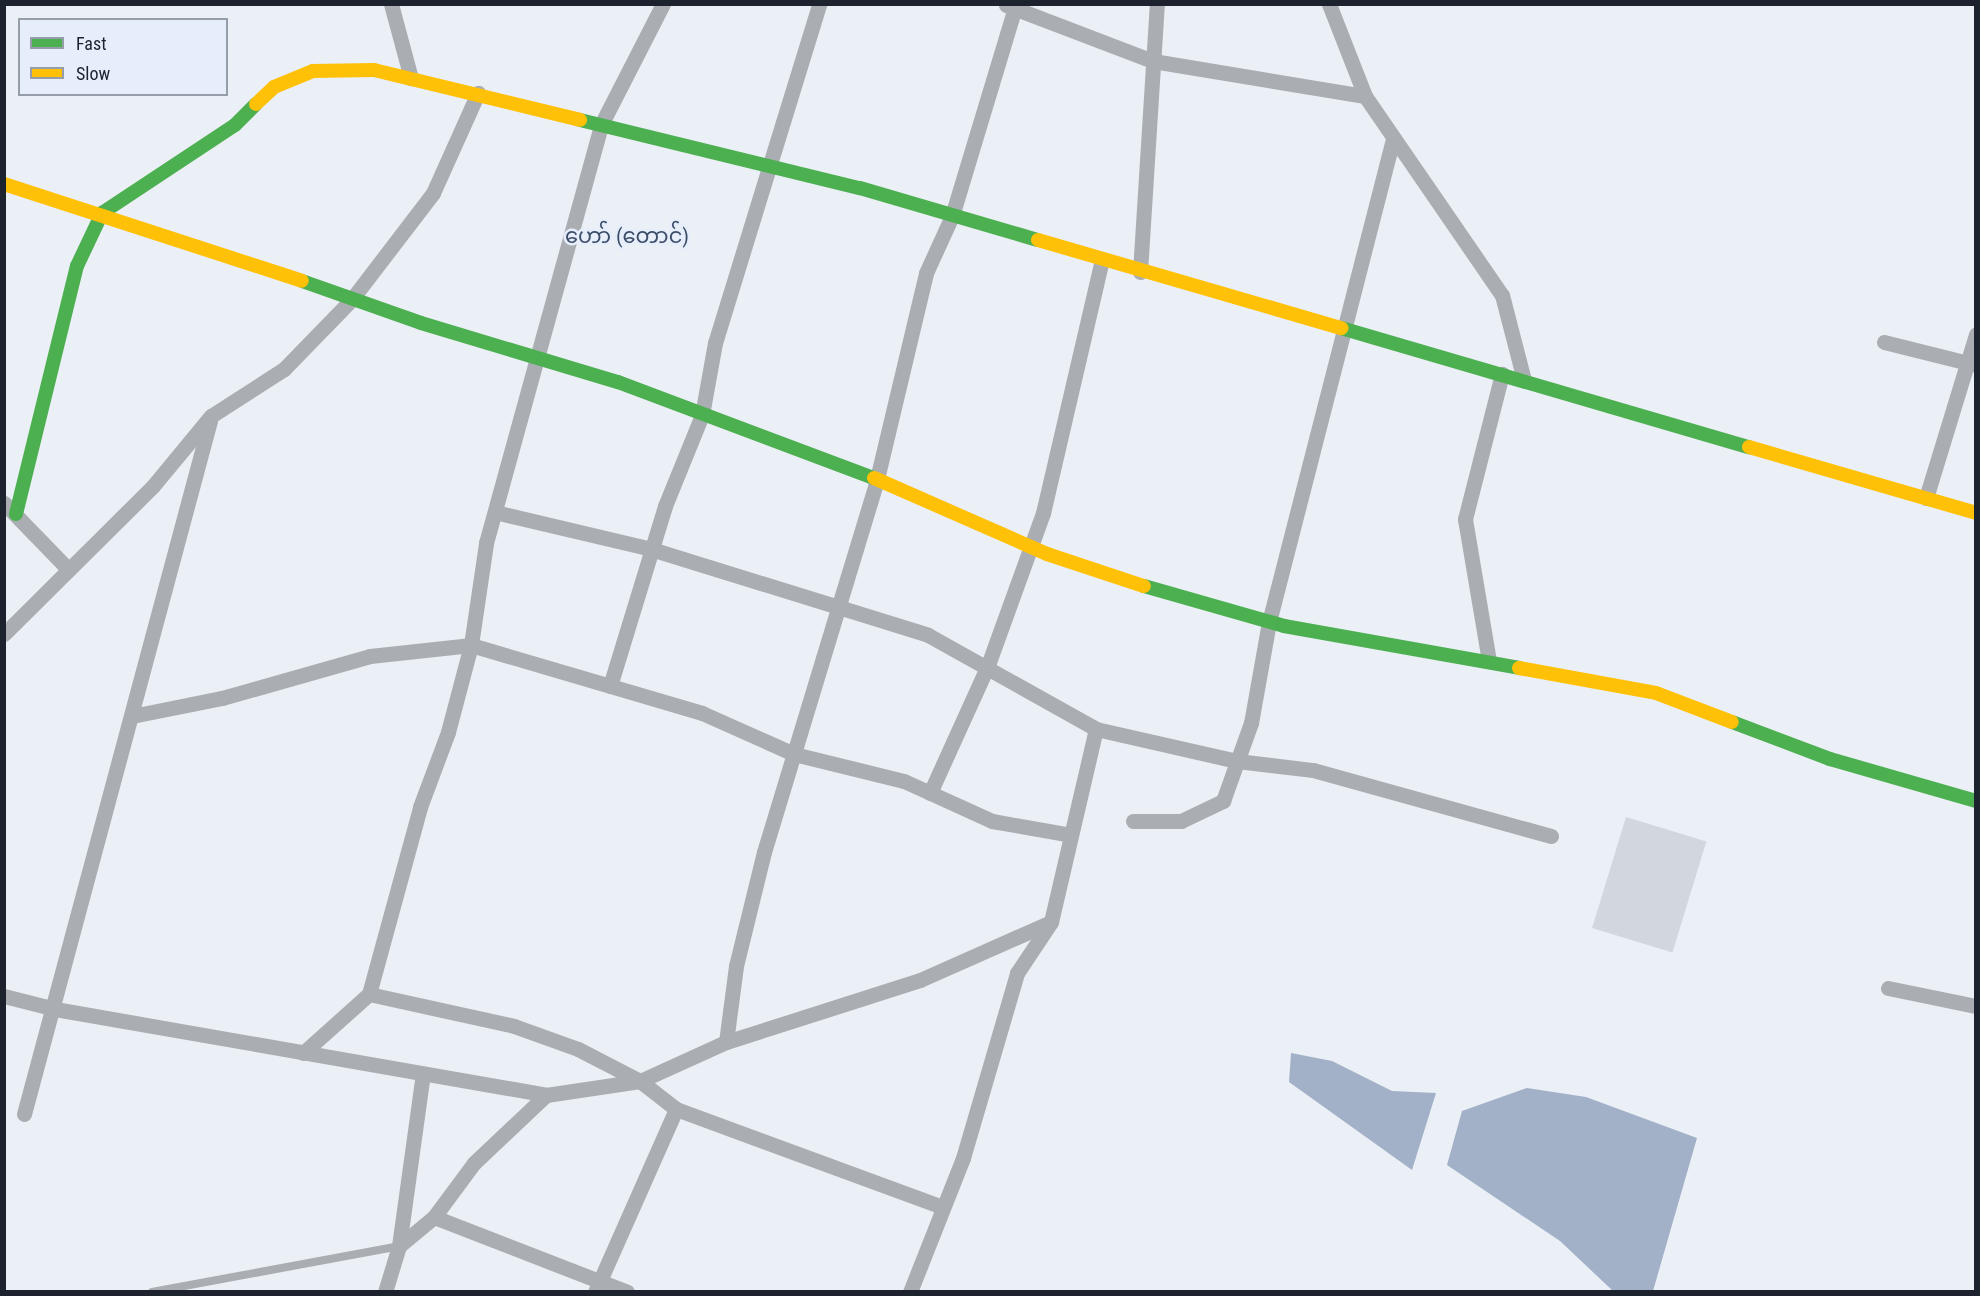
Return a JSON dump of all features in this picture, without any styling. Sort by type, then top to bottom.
[{"type":"street","points":[[392,4],[411,78]]},
{"type":"street","points":[[303,1053],[369,994],[420,807],[448,732],[471,645],[495,512],[602,123],[663,4]]},
{"type":"street","points":[[610,686],[651,549],[702,415],[715,343],[743,261],[767,165],[819,4]]},
{"type":"street","points":[[1140,272],[1157,4]]},
{"type":"street","points":[[1329,4],[1365,96],[1502,295],[1524,380]]},
{"type":"street","points":[[726,1042],[739,954],[794,754],[840,608],[877,479],[926,273],[952,216],[1013,6],[1153,61],[1365,96]]},
{"type":"street","points":[[16,514],[77,266],[102,213],[235,125],[274,87],[313,71],[374,70],[602,123],[952,216],[1347,332],[1524,380],[1976,513]]},
{"type":"street","points":[[4,634],[153,486],[211,416],[284,369],[352,299],[433,193],[478,93]]},
{"type":"street","points":[[1133,821],[1181,821],[1222,801],[1251,723],[1269,622],[1347,332],[1393,138]]},
{"type":"street","points":[[4,184],[102,213],[352,299],[536,357],[702,415],[877,479],[1032,547],[1190,601],[1269,622],[1656,693],[1830,759],[1976,801]]},
{"type":"street","points":[[930,792],[988,665],[1032,547],[1102,261]]},
{"type":"street","points":[[1926,498],[1971,364],[1976,334]]},
{"type":"street","points":[[1884,342],[1971,364]]},
{"type":"street","points":[[1489,661],[1465,519],[1502,374]]},
{"type":"street","points":[[24,1114],[55,1009],[211,416]]},
{"type":"street","points":[[4,503],[68,569]]},
{"type":"street","points":[[495,512],[651,549],[928,635],[988,665],[1096,729],[1237,761],[1313,770],[1551,836]]},
{"type":"street","points":[[132,716],[222,698],[370,656],[471,645],[702,713],[794,754],[904,781],[992,821],[1071,835]]},
{"type":"street","points":[[910,1292],[963,1158],[1017,973],[1051,922],[1096,729]]},
{"type":"street","points":[[4,996],[55,1009],[546,1095],[640,1082],[726,1042],[920,980],[1051,922]]},
{"type":"street","points":[[1888,988],[1976,1006]]},
{"type":"street","points":[[369,994],[514,1026],[578,1049],[640,1082],[676,1109],[943,1207]]},
{"type":"street","points":[[385,1292],[399,1246],[423,1074]]},
{"type":"street","points":[[399,1246],[434,1216],[474,1162],[546,1095]]},
{"type":"street","points":[[598,1286],[676,1109]]},
{"type":"street","points":[[434,1216],[598,1286],[627,1292]]},
{"type":"lane","points":[[152,1292],[399,1246]]},
{"type":"water","points":[[1291,1053],[1332,1061],[1392,1091],[1436,1093],[1412,1170],[1289,1082]]},
{"type":"water","points":[[1527,1088],[1586,1097],[1697,1138],[1653,1291],[1613,1291],[1560,1241],[1447,1165],[1462,1111]]},
{"type":"building","points":[[1626,817],[1706,842],[1672,952],[1592,928]]},
{"type":"traffic: fast","points":[[16,514],[77,266],[102,213],[235,125],[256,104]]},
{"type":"traffic: fast","points":[[580,120],[860,188],[1038,240]]},
{"type":"traffic: fast","points":[[302,281],[421,323],[618,382],[874,478]]},
{"type":"traffic: fast","points":[[1341,328],[1749,447]]},
{"type":"traffic: fast","points":[[1144,586],[1284,626],[1519,668]]},
{"type":"traffic: fast","points":[[1732,722],[1830,759],[1976,801]]},
{"type":"traffic: slow","points":[[256,104],[274,87],[313,71],[374,70],[580,120]]},
{"type":"traffic: slow","points":[[4,184],[302,281]]},
{"type":"traffic: slow","points":[[1038,240],[1341,328]]},
{"type":"traffic: slow","points":[[1749,447],[1976,513]]},
{"type":"traffic: slow","points":[[874,478],[1047,554],[1144,586]]},
{"type":"traffic: slow","points":[[1519,668],[1656,693],[1732,722]]},
{"type":"district","name":"ဟော် (တောင်)","points":[[627,236]]}]
